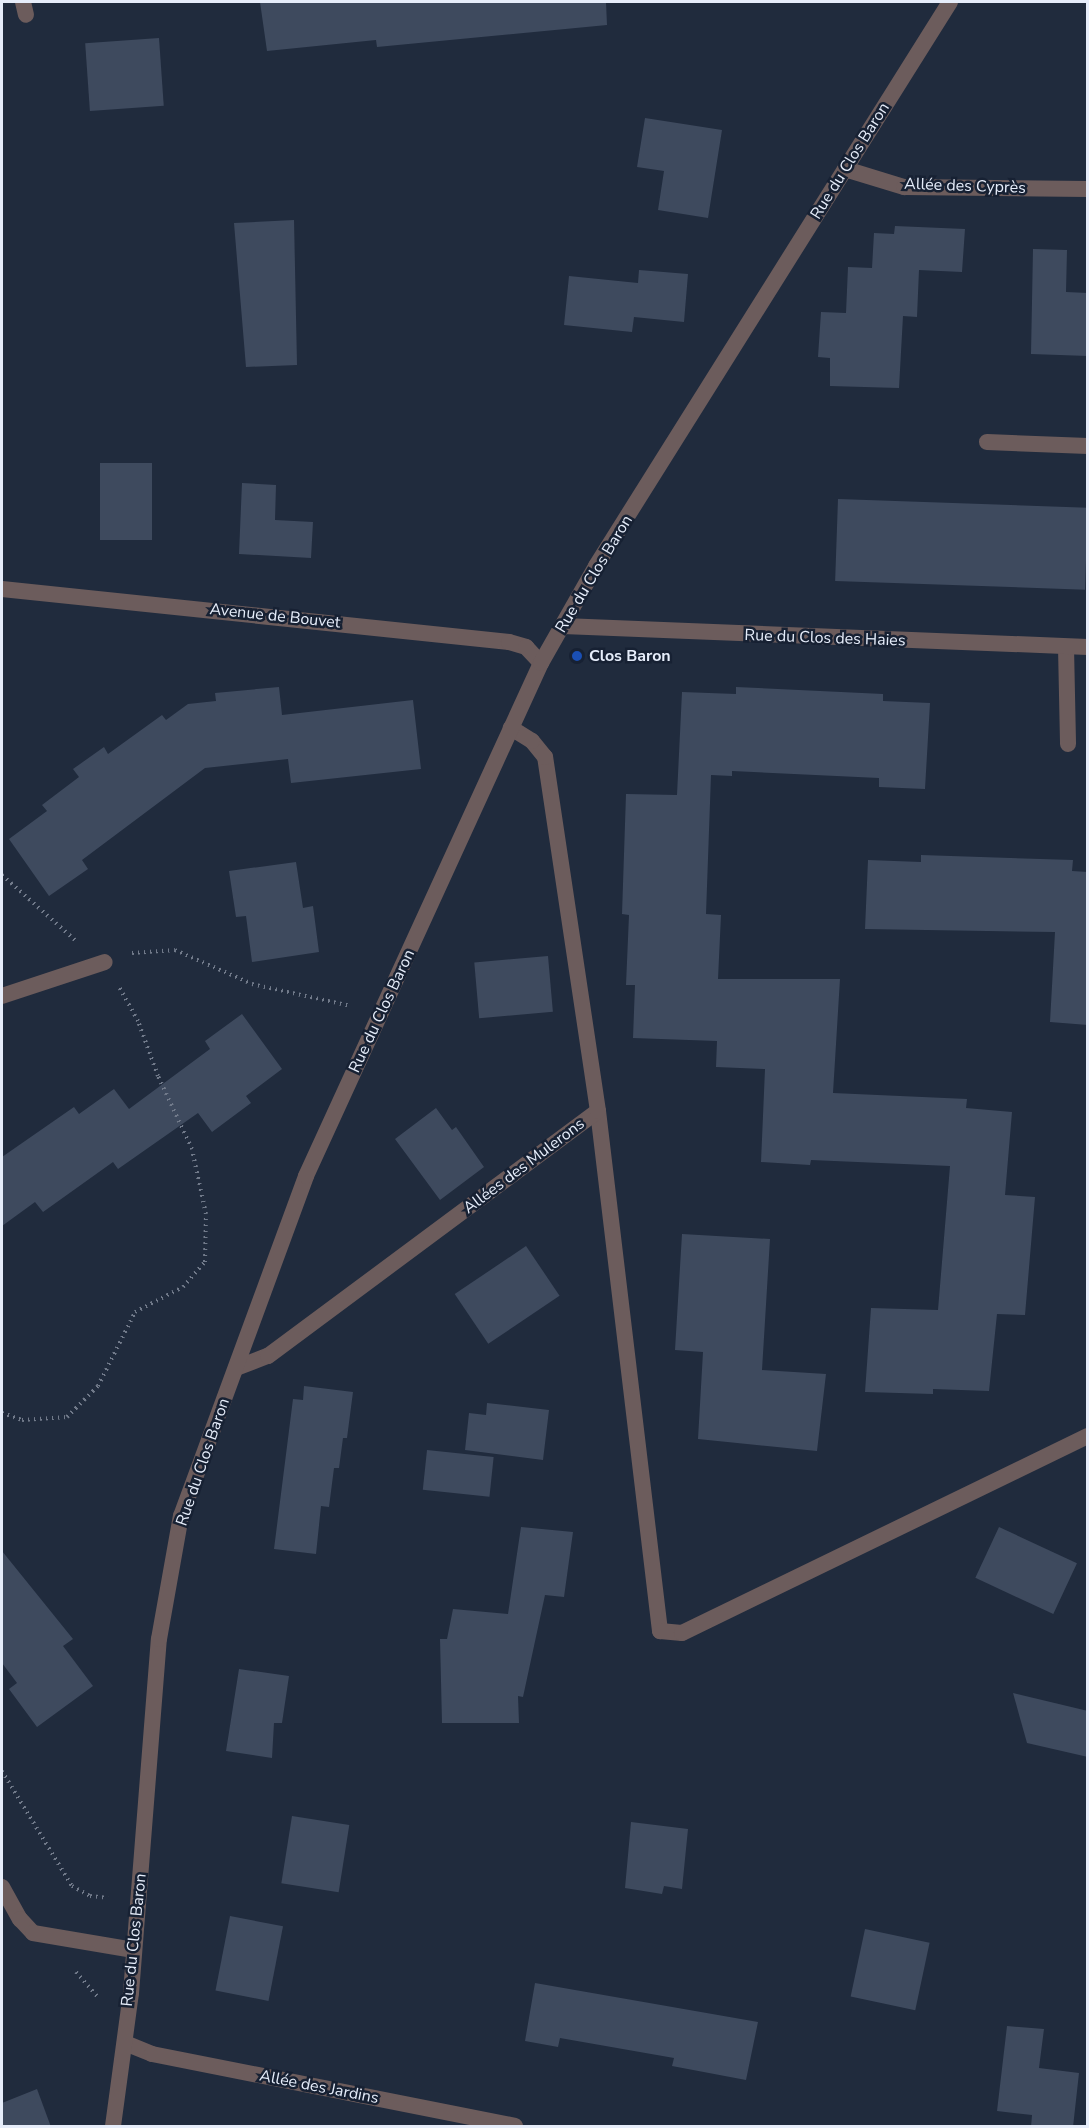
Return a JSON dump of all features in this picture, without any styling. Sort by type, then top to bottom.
[{"type":"street","name":"Rue du Clos Baron","points":[[113,2127],[125,2043],[134,1950],[159,1639],[182,1516],[306,1176],[541,663],[596,566],[950,2]]},
{"type":"street","name":"Allée des Cyprès","points":[[845,169],[904,187],[1088,189]]},
{"type":"street","points":[[987,442],[1088,446]]},
{"type":"street","name":"Avenue de Bouvet","points":[[2,589],[509,642],[526,647],[541,663]]},
{"type":"street","name":"Rue du Clos des Haies","points":[[563,626],[1088,647]]},
{"type":"street","points":[[1066,647],[1068,744]]},
{"type":"street","name":"Allées des Mulerons","points":[[236,1368],[268,1356],[598,1111],[545,757],[532,741],[511,728]]},
{"type":"street","points":[[2,996],[105,962]]},
{"type":"street","points":[[598,1111],[660,1631],[682,1633],[1088,1436]]},
{"type":"street","points":[[2,1887],[20,1919],[33,1933],[134,1950]]},
{"type":"street","name":"Allée des Jardins","points":[[125,2043],[152,2054],[515,2127]]},
{"type":"path","points":[[2,875],[51,922],[105,962],[138,1021],[158,1076],[192,1149],[206,1214],[205,1262],[183,1287],[135,1312],[98,1386],[67,1417],[22,1420],[2,1413]]},
{"type":"path","points":[[105,962],[140,950],[175,950],[252,984],[381,1013]]},
{"type":"path","points":[[2,1771],[72,1886],[90,1896]]},
{"type":"building","points":[[260,2],[606,2],[607,25],[377,47],[376,40],[267,51]]},
{"type":"building","points":[[159,38],[164,106],[90,111],[85,43]]},
{"type":"building","points":[[645,118],[722,130],[708,218],[658,210],[664,171],[637,167]]},
{"type":"building","points":[[294,220],[297,365],[246,367],[234,223]]},
{"type":"building","points":[[895,226],[965,229],[962,272],[919,270],[917,317],[903,316],[899,388],[830,386],[830,358],[818,357],[821,312],[846,313],[848,267],[872,268],[874,233],[894,234]]},
{"type":"building","points":[[1033,249],[1067,250],[1066,292],[1088,293],[1088,356],[1031,354]]},
{"type":"building","points":[[639,270],[688,274],[684,322],[634,317],[632,332],[564,325],[569,276],[638,283]]},
{"type":"building","points":[[100,463],[152,463],[152,540],[100,540]]},
{"type":"building","points":[[242,483],[276,485],[275,520],[313,522],[311,558],[239,554]]},
{"type":"building","points":[[838,499],[1088,508],[1085,590],[835,581]]},
{"type":"building","points":[[279,687],[282,715],[413,700],[421,769],[291,783],[288,759],[205,768],[82,860],[88,869],[49,896],[9,839],[47,811],[42,805],[79,777],[73,769],[104,747],[108,754],[162,715],[166,720],[188,704],[216,701],[215,693]]},
{"type":"building","points":[[736,687],[883,694],[883,701],[930,703],[925,789],[879,787],[879,778],[732,771],[732,776],[711,775],[706,914],[721,915],[718,979],[840,979],[833,1093],[967,1099],[966,1108],[1012,1112],[1005,1195],[1035,1197],[1025,1315],[997,1314],[989,1391],[933,1389],[933,1394],[865,1392],[871,1308],[938,1310],[950,1166],[811,1160],[810,1165],[761,1162],[765,1069],[716,1067],[717,1041],[633,1038],[635,985],[626,985],[629,915],[622,914],[626,794],[677,795],[682,692],[736,694]]},
{"type":"building","points":[[921,855],[1073,860],[1072,871],[1088,872],[1088,1025],[1050,1022],[1055,932],[865,929],[868,860],[921,862]]},
{"type":"building","points":[[296,862],[303,908],[313,906],[319,952],[252,962],[246,916],[236,917],[229,871]]},
{"type":"building","points":[[548,956],[553,1012],[479,1018],[474,962]]},
{"type":"building","points":[[242,1014],[282,1069],[246,1096],[251,1103],[212,1132],[198,1113],[118,1169],[113,1162],[43,1212],[35,1202],[2,1226],[2,1157],[74,1107],[79,1114],[114,1089],[129,1109],[210,1049],[205,1041]]},
{"type":"building","points":[[436,1108],[452,1130],[456,1127],[484,1167],[440,1200],[395,1139]]},
{"type":"building","points":[[682,1234],[770,1239],[762,1370],[826,1374],[817,1451],[698,1439],[703,1352],[675,1350]]},
{"type":"building","points":[[526,1246],[560,1296],[488,1344],[455,1294]]},
{"type":"building","points":[[304,1386],[353,1392],[347,1438],[343,1438],[339,1468],[334,1468],[329,1507],[321,1506],[316,1554],[274,1549],[293,1399],[303,1400]]},
{"type":"building","points":[[487,1403],[549,1410],[543,1460],[465,1450],[469,1413],[486,1415]]},
{"type":"building","points":[[427,1450],[494,1457],[489,1497],[423,1490]]},
{"type":"building","points":[[521,1527],[573,1532],[564,1597],[545,1595],[523,1697],[518,1696],[519,1723],[442,1723],[440,1639],[447,1639],[453,1609],[508,1614]]},
{"type":"building","points":[[999,1527],[1077,1563],[1053,1614],[975,1578]]},
{"type":"building","points":[[2,1551],[73,1639],[63,1646],[93,1686],[37,1727],[9,1689],[17,1683],[2,1663]]},
{"type":"building","points":[[239,1669],[289,1676],[282,1723],[274,1723],[272,1758],[226,1751]]},
{"type":"building","points":[[1013,1693],[1088,1711],[1088,1757],[1027,1743]]},
{"type":"building","points":[[292,1816],[349,1825],[339,1892],[281,1883]]},
{"type":"building","points":[[631,1822],[688,1829],[682,1889],[664,1886],[662,1894],[625,1888]]},
{"type":"building","points":[[230,1916],[283,1926],[269,2001],[215,1991]]},
{"type":"building","points":[[865,1929],[930,1943],[915,2010],[851,1996]]},
{"type":"building","points":[[535,1983],[758,2022],[746,2080],[672,2066],[674,2058],[560,2038],[558,2047],[525,2041]]},
{"type":"building","points":[[1007,2026],[1044,2029],[1039,2068],[1079,2073],[1073,2127],[1031,2127],[1032,2115],[997,2111]]},
{"type":"building","points":[[37,2089],[51,2127],[2,2127],[2,2103]]},
{"type":"place","name":"Clos Baron","points":[[577,656]]}]
